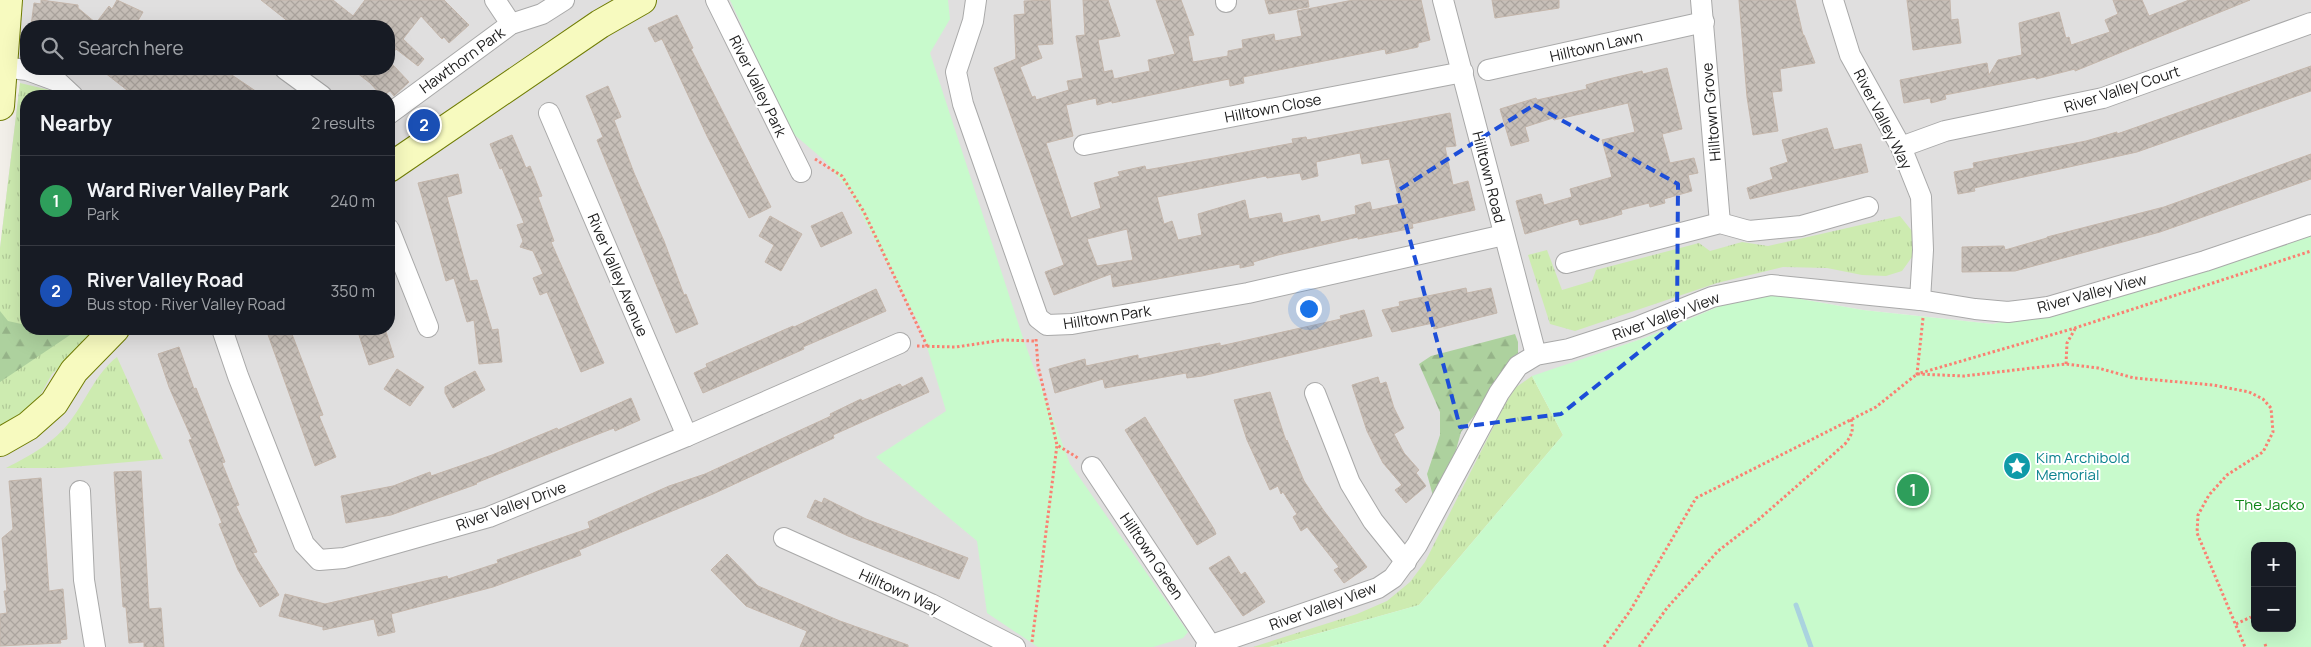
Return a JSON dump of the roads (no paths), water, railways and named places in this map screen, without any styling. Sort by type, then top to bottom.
[{"type":"street","points":[[0,106],[8,0]]},
{"type":"street","name":"Hawthorn Park","points":[[496,0],[511,24]]},
{"type":"street","name":"Hawthorn Park","points":[[395,110],[511,24],[542,14],[564,0]]},
{"type":"street","points":[[395,164],[592,30],[642,0]]},
{"type":"street","name":"River Valley Park","points":[[716,0],[797,164]]},
{"type":"street","name":"Hilltown Park","points":[[976,0],[973,21],[956,72],[963,104],[1038,318],[1047,324],[1072,324],[1248,293],[1504,235]]},
{"type":"street","name":"Hilltown Road","points":[[1443,0],[1536,355]]},
{"type":"street","name":"Hilltown Grove","points":[[1701,0],[1720,223]]},
{"type":"street","name":"River Valley Way","points":[[1833,0],[1850,55],[1901,147],[1921,197],[1923,250],[1920,300]]},
{"type":"street","name":"Hilltown Lawn","points":[[1488,70],[1704,22]]},
{"type":"street","name":"River Valley Court","points":[[1901,147],[1945,131],[2103,98],[2311,23]]},
{"type":"street","points":[[4,67],[20,69]]},
{"type":"street","name":"Hilltown Close","points":[[1084,145],[1463,72]]},
{"type":"street","points":[[42,75],[57,80],[67,90]]},
{"type":"street","points":[[293,75],[314,90]]},
{"type":"street","name":"River Valley Avenue","points":[[549,113],[687,436]]},
{"type":"street","points":[[1566,263],[1720,223],[1749,232],[1801,226],[1868,207]]},
{"type":"street","name":"River Valley View","points":[[1209,646],[1378,588],[1393,578],[1406,562],[1499,392],[1518,366],[1536,355],[1578,346],[1637,327],[1712,297],[1771,285],[1920,300],[1975,310],[2008,312],[2048,307],[2205,261],[2311,225]]},
{"type":"street","points":[[395,244],[428,327]]},
{"type":"street","points":[[0,442],[28,426],[54,404],[74,371],[109,335]]},
{"type":"street","name":"River Valley Drive","points":[[224,335],[238,376],[304,544],[319,560],[344,558],[489,517],[687,436],[900,343]]},
{"type":"street","points":[[1315,393],[1350,484],[1378,529],[1406,562]]},
{"type":"street","name":"Hilltown Green","points":[[1092,467],[1209,646]]},
{"type":"street","points":[[80,491],[84,580],[96,647]]},
{"type":"street","name":"Hilltown Way","points":[[784,538],[931,604],[1015,647]]},
{"type":"waterway","points":[[1796,605],[1811,647]]},
{"type":"place","name":"River Valley Road","points":[[424,125]]},
{"type":"place","name":"Kim Archibold Memorial","points":[[2017,466]]},
{"type":"place","name":"Ward River Valley Park","points":[[1913,490]]},
{"type":"park label","name":"The Jacko","points":[[2270,504]]}]
